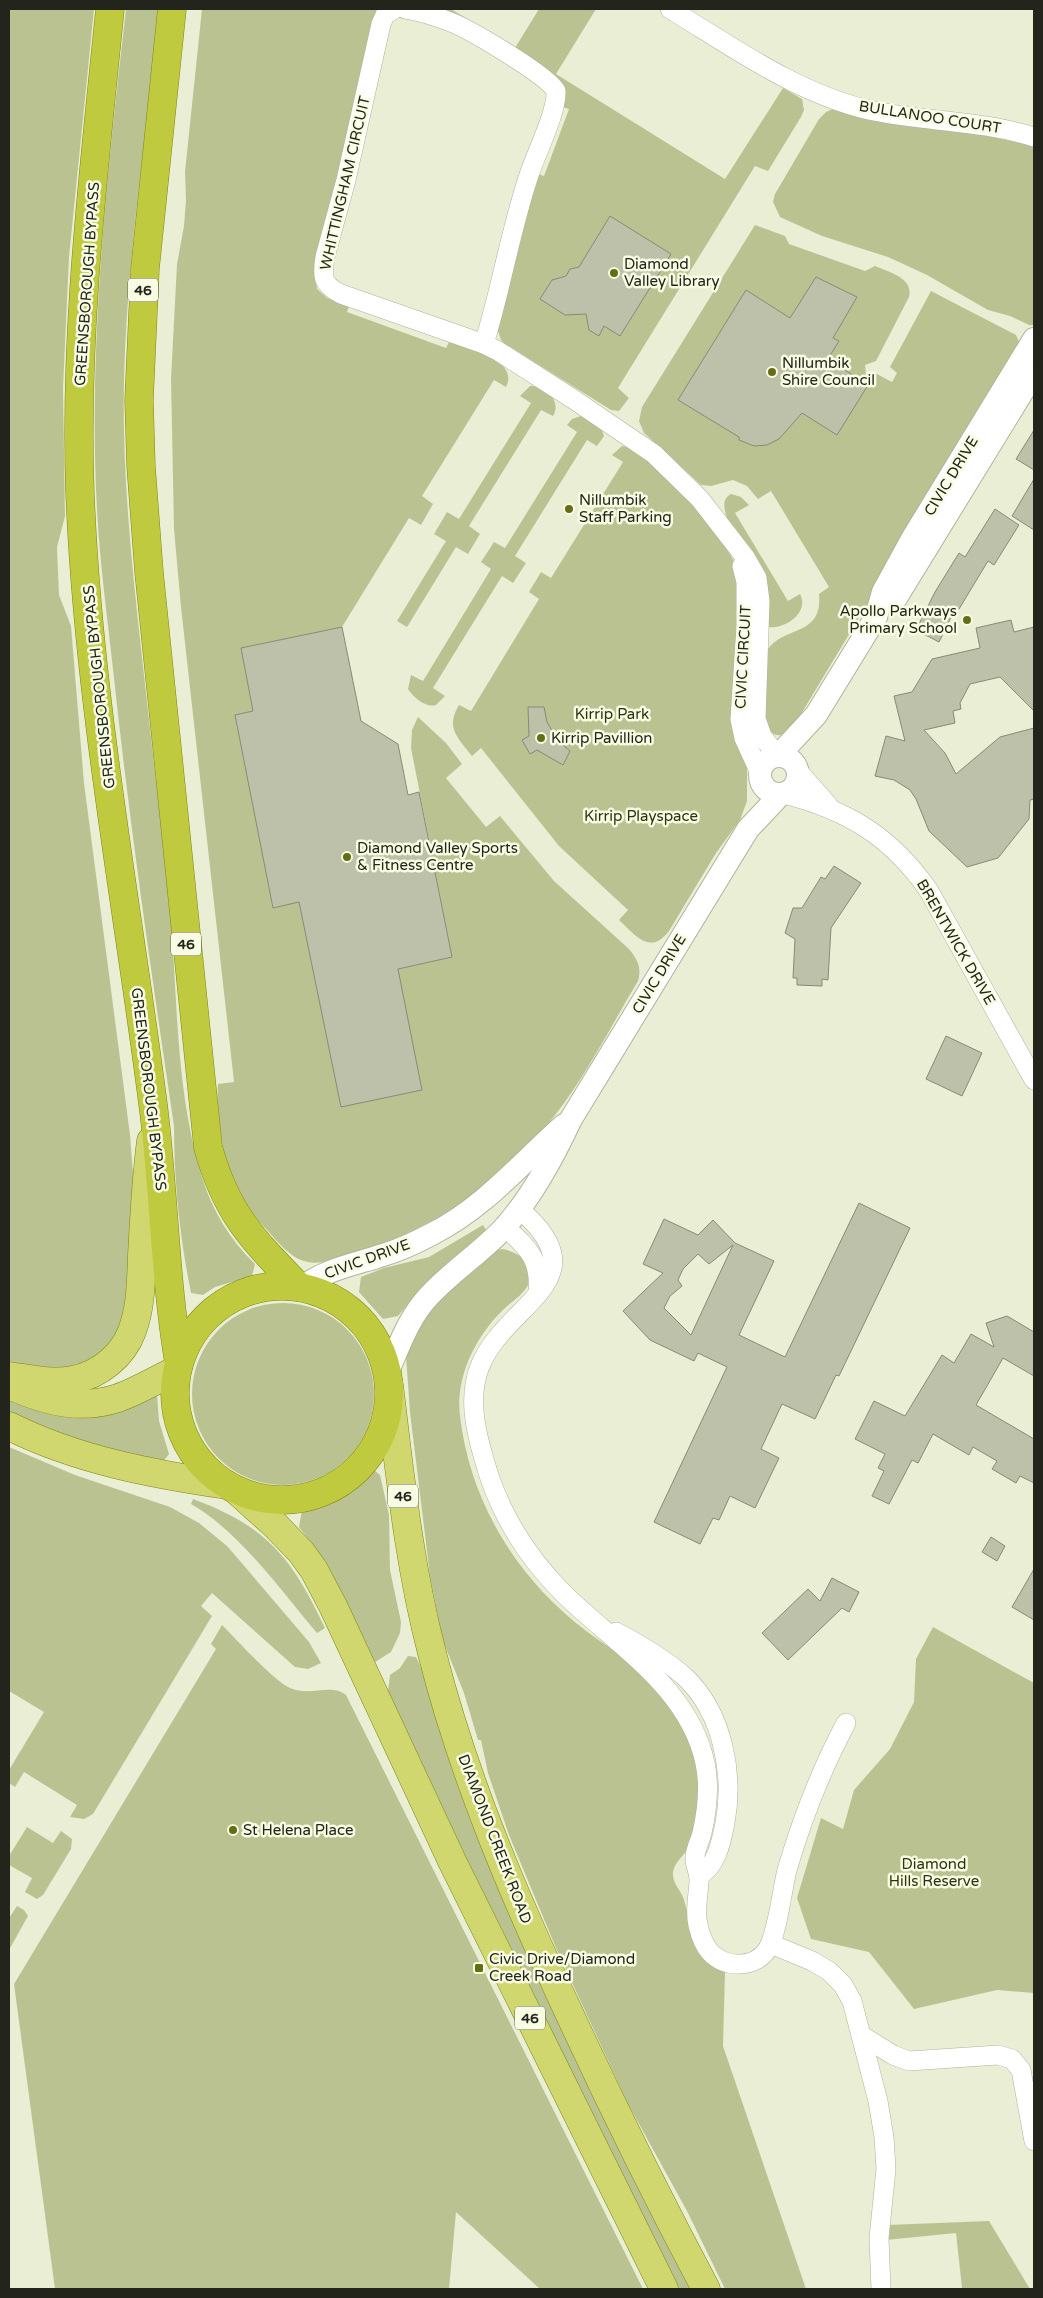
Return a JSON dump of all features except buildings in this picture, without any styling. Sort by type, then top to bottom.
[{"type":"highway","name":"GREENSBOROUGH BYPASS","points":[[110,9],[88,240],[80,364],[80,494],[100,721],[154,1115],[170,1302],[178,1367]]},
{"type":"highway","name":"46","points":[[172,9],[150,203],[140,336],[141,466],[148,572],[208,1147],[219,1183],[239,1221],[271,1259],[301,1287]]},
{"type":"highway","name":"46","points":[[266,1287],[301,1287],[335,1299],[358,1317],[376,1340],[388,1379],[387,1412],[379,1437],[359,1467],[346,1479],[314,1495],[296,1499],[261,1498],[232,1488],[207,1470],[186,1440],[175,1405],[178,1367],[190,1338],[199,1325],[222,1304],[250,1290],[266,1287]]},
{"type":"main road","points":[[9,1376],[53,1382],[83,1378],[111,1362],[128,1341],[134,1325],[140,1290],[146,1188],[154,1115]]},
{"type":"main road","points":[[9,1386],[52,1402],[93,1404],[118,1398],[178,1367]]},
{"type":"main road","name":"DIAMOND CREEK ROAD","points":[[388,1379],[410,1544],[421,1607],[445,1700],[486,1822],[526,1921],[610,2102],[706,2289]]},
{"type":"main road","points":[[9,1426],[85,1456],[126,1467],[232,1488]]},
{"type":"main road","name":"46","points":[[232,1488],[289,1538],[314,1570],[333,1606],[456,1869],[664,2289]]},
{"type":"street","name":"WHITTINGHAM CIRCUIT","points":[[394,9],[386,15],[381,24],[346,180],[325,257],[324,277],[331,290],[484,344],[525,368],[619,429]]},
{"type":"street","points":[[404,9],[455,24],[532,71],[550,83],[556,91],[554,105],[516,219],[498,297],[484,344]]},
{"type":"street","name":"BULLANOO COURT","points":[[670,9],[754,60],[823,96],[870,110],[977,124],[1034,137]]},
{"type":"street","name":"CIVIC DRIVE","points":[[876,617],[883,592],[912,539],[1034,338]]},
{"type":"street","name":"CIVIC DRIVE","points":[[778,756],[816,715],[876,617],[896,598],[1034,373]]},
{"type":"street","name":"CIVIC CIRCUIT","points":[[619,429],[654,454],[681,479],[745,557],[757,578],[760,601],[760,630],[756,719],[762,736],[778,756]]},
{"type":"street","name":"CIVIC CIRCUIT","points":[[731,539],[744,569],[747,604],[741,728],[760,773]]},
{"type":"street","name":"CIVIC DRIVE","points":[[797,770],[816,715]]},
{"type":"street","points":[[778,756],[790,760],[797,770],[798,777],[794,788],[782,794],[773,794],[761,782],[760,773],[764,763],[778,756]]},
{"type":"street","name":"BRENTWICK DRIVE","points":[[797,770],[831,808]]},
{"type":"street","name":"CIVIC DRIVE","points":[[748,829],[760,773]]},
{"type":"street","name":"CIVIC DRIVE","points":[[388,1379],[406,1331],[422,1304],[505,1227],[519,1209],[554,1155],[570,1119],[748,829],[782,794]]},
{"type":"street","name":"BRENTWICK DRIVE","points":[[782,794],[831,808],[866,827],[890,845],[920,879],[1034,1080]]},
{"type":"street","name":"CIVIC DRIVE","points":[[301,1287],[338,1267],[383,1255],[420,1240],[452,1222],[488,1197],[570,1119]]},
{"type":"street","points":[[488,1197],[519,1209],[538,1226],[552,1250],[553,1267],[538,1294],[486,1353],[475,1386],[476,1426],[485,1464],[496,1493],[517,1536],[546,1575],[564,1594],[597,1622],[665,1686],[687,1718],[698,1741],[705,1763],[707,1786],[707,1808],[695,1856],[695,1866],[699,1876],[695,1903],[697,1920],[705,1944],[713,1955],[726,1962],[746,1963],[758,1959],[771,1944],[785,1878],[805,1814],[821,1774],[846,1723]]},
{"type":"street","points":[[488,1197],[505,1227],[531,1253],[539,1273],[538,1294]]},
{"type":"street","points":[[771,1944],[812,1960],[836,1977],[852,2001],[884,2137],[886,2169],[879,2238],[881,2289]]},
{"type":"street","points":[[861,2035],[892,2055],[909,2061],[998,2055],[1012,2059],[1022,2070],[1034,2141]]},
{"type":"green space","points":[[9,9],[94,9],[69,257],[63,388],[65,516],[57,547],[59,595],[71,626],[84,783],[130,1135],[134,1186],[133,1297],[112,1347],[71,1372],[9,1365]]},
{"type":"green space","points":[[126,9],[160,9],[129,286],[124,379],[124,446],[134,581],[169,897],[178,1038],[186,1108],[193,1143],[206,1189],[230,1235],[255,1264],[252,1276],[215,1287],[203,1295],[191,1293],[181,1231],[176,1189],[174,1126],[127,790],[102,573],[97,510],[95,385],[97,322],[106,196]]},
{"type":"green space","points":[[202,9],[377,9],[315,273],[317,289],[327,298],[349,306],[347,312],[446,348],[449,342],[490,357],[506,369],[508,377],[506,387],[494,380],[422,496],[433,504],[421,525],[409,518],[342,627],[241,648],[253,711],[235,715],[273,907],[299,902],[341,1106],[398,969],[452,957],[411,748],[412,730],[418,717],[446,743],[462,764],[446,778],[486,827],[500,816],[554,881],[629,949],[639,967],[638,981],[594,1058],[570,1095],[543,1130],[502,1171],[480,1189],[432,1221],[379,1245],[319,1263],[308,1262],[290,1254],[254,1215],[234,1181],[222,1143],[219,1124],[218,1084],[234,1082],[174,529],[171,379],[177,264],[184,226],[186,200],[185,172]]},
{"type":"green space","points":[[423,9],[451,9],[515,48],[539,9],[596,9],[556,74],[725,179],[783,88],[802,99],[804,110],[801,117],[768,171],[755,166],[618,388],[629,398],[619,411],[611,410],[505,344],[501,340],[497,328],[533,187],[538,174],[544,176],[569,109],[562,107],[564,101],[563,86],[561,83]]},
{"type":"green space","points":[[833,109],[883,121],[1009,140],[1034,147],[1034,325],[1029,325],[1010,316],[988,310],[927,275],[888,257],[822,236],[780,217],[773,202],[775,194],[819,119],[826,112]]},
{"type":"green space","points":[[755,225],[785,236],[789,244],[865,271],[875,266],[893,273],[908,285],[910,290],[909,297],[876,361],[865,365],[866,375],[877,374],[892,382],[897,373],[890,367],[931,291],[1016,335],[1020,344],[945,475],[795,724],[787,732],[780,735],[776,735],[764,726],[767,651],[782,637],[808,625],[815,618],[819,608],[819,594],[829,587],[771,491],[758,499],[747,486],[733,480],[711,486],[701,485],[644,433],[639,421],[642,407]]},
{"type":"green space","points":[[530,386],[542,389],[551,395],[555,405],[553,416],[541,410],[469,526],[480,534],[468,554],[456,547],[407,627],[397,621],[446,541],[434,534],[447,512],[459,519],[531,403],[520,396]]},
{"type":"green space","points":[[581,416],[601,428],[604,436],[597,446],[587,440],[515,556],[526,563],[513,583],[502,576],[433,688],[445,696],[436,705],[424,704],[413,696],[408,689],[411,675],[423,681],[491,569],[481,562],[494,542],[505,548],[577,432],[567,425],[572,419]]},
{"type":"green space","name":"Kirrip Park","points":[[622,446],[636,451],[669,478],[718,536],[737,567],[747,801],[740,820],[716,853],[669,931],[655,942],[649,942],[637,937],[619,920],[628,910],[559,846],[481,748],[472,756],[458,738],[453,726],[455,713],[459,705],[471,711],[539,599],[529,592],[541,572],[551,578],[623,462],[612,455]]},
{"type":"green space","points":[[731,494],[741,497],[749,505],[735,513],[788,601],[800,594],[802,601],[798,614],[794,619],[781,626],[768,627],[726,515],[725,501]]},
{"type":"green space","points":[[483,1225],[486,1230],[421,1288],[398,1316],[383,1319],[359,1292],[361,1277],[384,1268],[429,1257]]},
{"type":"green space","points":[[502,1249],[521,1256],[528,1266],[530,1278],[523,1292],[493,1320],[484,1332],[464,1372],[459,1401],[465,1448],[486,1508],[518,1562],[538,1587],[561,1609],[585,1630],[628,1661],[654,1684],[686,1731],[694,1756],[698,1780],[698,1805],[691,1843],[674,1868],[673,1876],[683,1896],[692,1933],[699,1950],[713,1965],[725,1972],[723,2046],[806,2289],[725,2289],[687,2211],[628,2104],[556,1948],[509,1835],[488,1773],[481,1740],[478,1740],[464,1693],[443,1641],[430,1576],[410,1412],[406,1356],[414,1333],[439,1300],[494,1251]]},
{"type":"green space","points":[[292,1303],[318,1310],[334,1318],[353,1336],[367,1359],[374,1385],[374,1403],[367,1429],[359,1445],[341,1464],[334,1470],[309,1481],[292,1485],[274,1485],[248,1478],[232,1470],[207,1445],[199,1429],[194,1412],[192,1385],[199,1359],[207,1343],[232,1318],[248,1310],[265,1305]]},
{"type":"green space","points":[[157,1395],[159,1421],[169,1454],[162,1463],[87,1444],[9,1413],[9,1396]]},
{"type":"green space","points":[[9,1447],[75,1475],[170,1507],[199,1523],[227,1546],[309,1642],[321,1663],[308,1669],[295,1667],[212,1593],[201,1606],[212,1616],[93,1814],[84,1819],[70,1817],[77,1805],[24,1772],[15,1787],[9,1783],[9,1770],[44,1712],[9,1691]]},
{"type":"green space","points":[[375,1471],[380,1475],[389,1515],[390,1570],[401,1622],[400,1633],[391,1652],[375,1662],[327,1564],[299,1527],[302,1510],[317,1508],[346,1494]]},
{"type":"green space","points":[[193,1499],[241,1521],[275,1548],[301,1582],[325,1628],[317,1633],[259,1563],[226,1530],[191,1504]]},
{"type":"green space","points":[[222,1625],[265,1668],[290,1688],[305,1691],[334,1690],[346,1695],[643,2289],[540,2289],[456,2212],[449,2289],[55,2289],[14,1984],[216,1649],[211,1644]]},
{"type":"green space","name":"Diamond Hills Reserve","points":[[933,1627],[1034,1683],[1034,1993],[997,1990],[914,2009],[869,1952],[811,1939],[797,1898],[821,1818],[843,1829],[854,1790],[890,1749],[914,1702],[916,1659]]},
{"type":"green space","points":[[408,1656],[416,1657],[420,1665],[449,1758],[477,1836],[694,2289],[676,2289],[490,1909],[388,1691],[390,1675],[400,1668]]},
{"type":"green space","points":[[27,1827],[53,1843],[61,1831],[72,1839],[71,1849],[43,1895],[37,1899],[25,1892],[32,1878],[9,1865],[9,1856]]},
{"type":"green space","points":[[17,1906],[24,1910],[28,1916],[9,1950],[9,1918]]},
{"type":"green space","points":[[989,2221],[1030,2289],[962,2288],[956,2233],[886,2240],[887,2225]]},
{"type":"place","name":"Diamond Valley Library","points":[[614,273]]},
{"type":"place","name":"Nillumbik Shire Council","points":[[772,372]]},
{"type":"place","name":"Nillumbik Staff Parking","points":[[569,509]]},
{"type":"place","name":"Apollo Parkways Primary School","points":[[967,620]]},
{"type":"place","name":"Kirrip Pavillion","points":[[541,738]]},
{"type":"place","name":"Diamond Valley Sports & Fitness Centre","points":[[347,857]]},
{"type":"place","name":"St Helena Place","points":[[233,1830]]},
{"type":"place","name":"Civic Drive/Diamond Creek Road","points":[[479,1968]]},
{"type":"park label","name":"Kirrip Playspace","points":[[641,816]]}]
